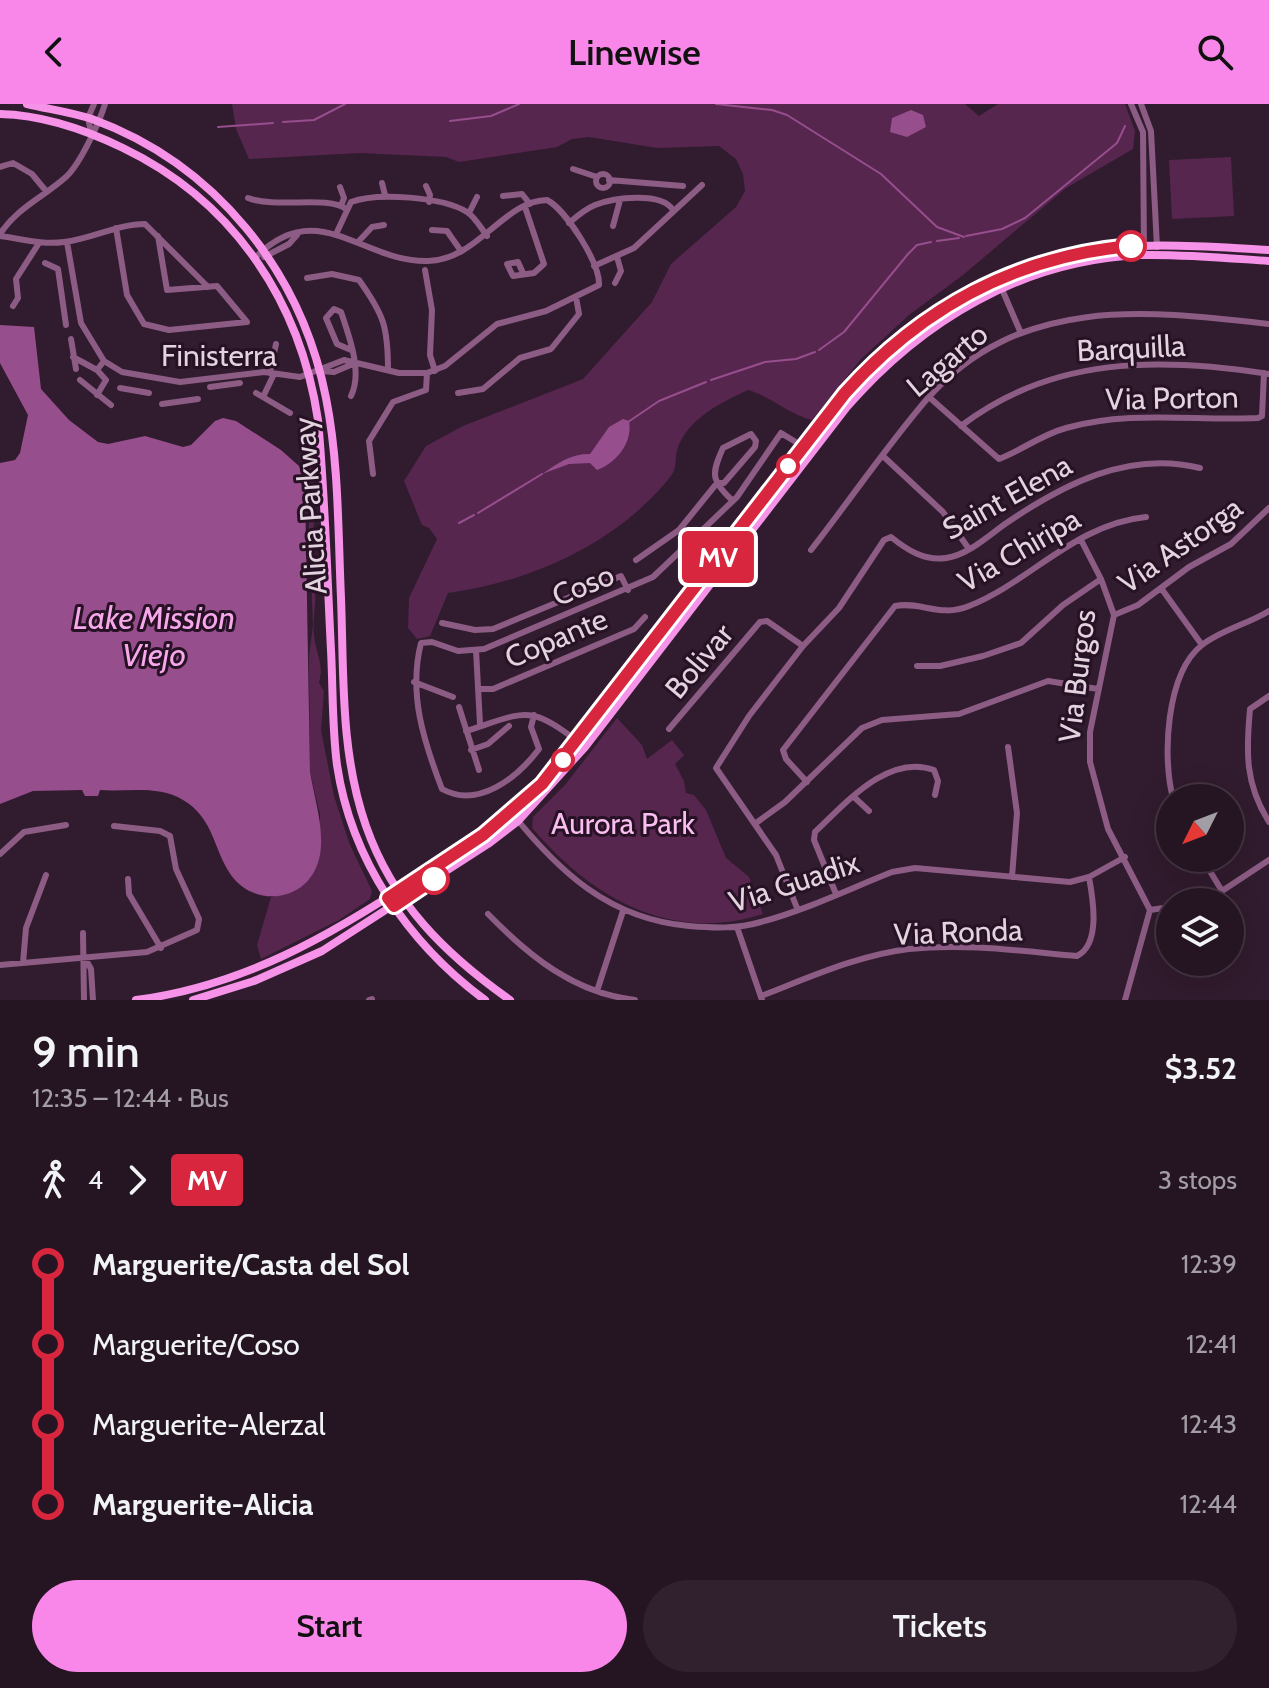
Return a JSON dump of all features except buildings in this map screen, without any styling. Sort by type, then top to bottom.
[{"type":"main road","name":"Alicia Parkway","points":[[27,104],[99,122],[138,139],[175,162],[215,194],[267,252],[297,304],[320,371],[332,437],[348,756],[367,828],[400,896],[445,950],[510,1000]]},
{"type":"main road","name":"Alicia Parkway","points":[[0,114],[39,119],[91,132],[140,156],[198,195],[256,257],[283,302],[310,374],[322,469],[337,766],[356,835],[391,902],[437,959],[485,1000]]},
{"type":"main road","points":[[808,449],[868,382],[914,340],[962,308],[1002,288],[1069,265],[1144,250]]},
{"type":"main road","points":[[193,1000],[206,999],[293,965],[518,821],[559,780],[581,744],[808,449],[845,393],[890,347],[941,309],[997,278],[1071,255],[1144,250],[1269,250]]},
{"type":"main road","points":[[1157,250],[1269,261]]},
{"type":"main road","points":[[400,896],[511,812],[581,744]]},
{"type":"main road","points":[[136,1000],[203,987],[290,956],[391,902]]},
{"type":"street","points":[[91,132],[88,118],[94,104]]},
{"type":"street","points":[[105,104],[77,163],[13,215],[0,235],[39,243],[67,242],[116,228],[145,224],[210,286]]},
{"type":"street","points":[[1131,104],[1143,132],[1144,250]]},
{"type":"street","points":[[1141,104],[1151,131],[1157,250]]},
{"type":"street","points":[[2,165],[13,163],[32,174],[46,191]]},
{"type":"street","points":[[573,169],[597,177],[605,175],[609,180],[683,186]]},
{"type":"street","points":[[639,199],[641,181]]},
{"type":"street","points":[[382,183],[385,195]]},
{"type":"street","points":[[663,201],[665,184]]},
{"type":"street","points":[[594,266],[617,257],[644,239],[673,210],[694,196],[702,185]]},
{"type":"street","points":[[426,186],[429,202]]},
{"type":"street","points":[[337,232],[344,207],[340,187]]},
{"type":"street","points":[[503,196],[522,194],[544,264],[534,273],[523,273]]},
{"type":"street","points":[[248,198],[287,205],[330,203],[344,207],[363,198],[385,195],[457,207],[469,213],[487,236]]},
{"type":"street","points":[[469,213],[477,197]]},
{"type":"street","points":[[256,257],[297,235],[337,232],[410,261],[432,261],[461,251],[487,236],[527,205],[547,200],[569,223],[594,266],[599,285],[546,311],[497,324],[458,357],[431,372],[353,364]]},
{"type":"street","points":[[613,226],[620,200]]},
{"type":"street","points":[[569,223],[592,206],[620,200],[663,201],[673,210]]},
{"type":"street","points":[[358,242],[372,227],[384,225]]},
{"type":"street","points":[[116,228],[127,295],[144,324],[169,330],[244,324],[247,319],[217,286],[167,290],[158,236]]},
{"type":"street","points":[[432,230],[447,231],[461,251]]},
{"type":"street","points":[[67,242],[81,323],[104,361],[97,370]]},
{"type":"street","points":[[13,306],[18,298],[16,279],[39,243]]},
{"type":"street","points":[[615,283],[621,271],[617,257]]},
{"type":"street","points":[[45,263],[58,269],[70,264]]},
{"type":"street","points":[[58,269],[66,325]]},
{"type":"street","points":[[373,474],[369,441],[393,402],[426,390],[431,372],[432,310],[425,270]]},
{"type":"street","points":[[307,278],[332,274],[359,280],[381,310],[388,332],[388,370]]},
{"type":"street","points":[[997,278],[1020,331]]},
{"type":"street","points":[[458,393],[483,389],[520,358],[551,349],[579,314],[576,297]]},
{"type":"street","points":[[63,306],[76,300]]},
{"type":"street","points":[[351,350],[337,344],[326,318],[334,309],[341,312],[351,350],[356,387],[351,396]]},
{"type":"street","name":"Lagarto","points":[[811,550],[929,397],[982,353],[1020,331],[1092,315],[1177,315],[1269,324]]},
{"type":"street","points":[[71,339],[76,369]]},
{"type":"street","points":[[276,344],[272,374],[259,395],[290,413]]},
{"type":"street","points":[[73,357],[97,370],[106,380],[97,395]]},
{"type":"street","name":"Finisterra","points":[[104,361],[114,369],[180,382],[272,374],[288,378],[320,371],[334,372],[353,364]]},
{"type":"street","name":"Barquilla","points":[[961,426],[994,404],[1036,383],[1097,366],[1184,364],[1267,373]]},
{"type":"street","name":"Via Porton","points":[[961,426],[999,459],[1034,439],[1064,428],[1120,417],[1258,418],[1263,406],[1267,373]]},
{"type":"street","points":[[134,392],[138,375]]},
{"type":"street","points":[[224,376],[224,386]]},
{"type":"street","points":[[80,380],[111,405]]},
{"type":"street","points":[[180,382],[181,401]]},
{"type":"street","points":[[210,387],[240,383]]},
{"type":"street","points":[[120,388],[149,393]]},
{"type":"street","points":[[929,397],[961,426]]},
{"type":"street","points":[[162,404],[198,399]]},
{"type":"street","name":"Coso","points":[[414,682],[421,643],[426,640],[458,651],[476,650],[628,590],[653,577],[733,501],[781,433],[808,449]]},
{"type":"street","name":"Coso","points":[[747,434],[755,437],[755,447],[724,483],[717,483],[713,470],[723,448],[747,434]]},
{"type":"street","points":[[884,457],[943,512],[969,549]]},
{"type":"street","name":"Saint Elena","points":[[756,823],[722,781],[716,768],[749,716],[803,646],[839,608],[884,540],[891,537],[908,550],[927,558],[948,558],[969,549],[1043,498],[1081,478],[1144,465],[1184,464],[1200,468]]},
{"type":"street","points":[[717,483],[733,501]]},
{"type":"street","name":"Coso","points":[[636,560],[679,530],[717,483]]},
{"type":"street","name":"Via Astorga","points":[[1114,615],[1138,605],[1231,544],[1269,508]]},
{"type":"street","name":"Via Chiripa","points":[[807,782],[786,759],[783,750],[895,606],[952,612],[971,606],[1107,525],[1146,517]]},
{"type":"street","points":[[679,530],[690,542]]},
{"type":"street","name":"Via Burgos","points":[[1081,540],[1101,579],[1114,615],[1090,732],[1090,762],[1108,829],[1150,910]]},
{"type":"street","name":"Coso","points":[[442,623],[475,630],[493,629],[621,576],[628,590]]},
{"type":"street","points":[[917,666],[940,666],[1021,643],[1063,605],[1101,579]]},
{"type":"street","points":[[1161,588],[1202,645]]},
{"type":"street","points":[[1169,784],[1167,737],[1184,670],[1202,645],[1269,611]]},
{"type":"street","name":"Copante","points":[[478,689],[493,689],[621,635],[634,629],[645,617]]},
{"type":"street","name":"Bolivar","points":[[669,729],[760,622],[767,621],[803,646]]},
{"type":"street","points":[[493,629],[498,643]]},
{"type":"street","points":[[476,650],[480,724]]},
{"type":"street","points":[[797,908],[776,855],[756,823],[807,782],[862,728],[882,720],[959,714],[1048,681],[1098,689]]},
{"type":"street","points":[[414,682],[428,752],[442,789],[463,797],[478,796],[496,788],[539,749],[531,727],[534,715]]},
{"type":"street","points":[[414,682],[453,697]]},
{"type":"street","points":[[1269,696],[1250,709],[1246,748],[1249,781],[1269,822]]},
{"type":"street","points":[[459,707],[479,770]]},
{"type":"street","points":[[466,731],[509,714],[534,715],[581,744]]},
{"type":"street","points":[[471,750],[488,744],[509,726]]},
{"type":"street","points":[[1008,747],[1017,813],[1012,877]]},
{"type":"street","points":[[836,894],[814,840],[815,832],[854,797],[890,771],[926,767],[934,770],[938,781],[935,795]]},
{"type":"street","points":[[854,797],[869,811]]},
{"type":"street","name":"Via Guadix","points":[[511,812],[584,889],[623,911],[676,925],[737,927],[892,872],[915,868],[1070,882],[1089,877],[1125,857]]},
{"type":"street","points":[[0,854],[24,832],[66,825]]},
{"type":"street","points":[[0,965],[131,955],[161,948],[194,933],[200,924],[176,869],[171,838],[160,831],[114,826]]},
{"type":"street","points":[[1227,888],[1269,860]]},
{"type":"street","points":[[23,963],[26,928],[46,875]]},
{"type":"street","name":"Via Ronda","points":[[761,998],[840,966],[908,949],[974,947],[1077,956],[1088,945],[1094,919],[1089,877]]},
{"type":"street","points":[[128,879],[129,894],[161,948]]},
{"type":"street","points":[[1125,1000],[1150,910],[1156,909]]},
{"type":"street","points":[[597,991],[623,911]]},
{"type":"street","points":[[488,914],[521,948],[575,983],[635,1000]]},
{"type":"street","points":[[737,927],[761,998]]},
{"type":"street","points":[[83,933],[84,1000]]},
{"type":"street","points":[[85,958],[91,975],[93,1000]]},
{"type":"street","points":[[82,976],[91,975]]},
{"type":"street","points":[[203,987],[206,999]]},
{"type":"green space","points":[[232,104],[965,104],[979,116],[998,104],[1125,104],[1135,131],[1133,149],[1066,188],[963,275],[909,315],[861,359],[812,420],[748,390],[728,400],[707,412],[690,428],[678,447],[671,476],[650,500],[625,521],[571,556],[541,569],[479,588],[448,593],[430,636],[417,639],[408,628],[409,598],[437,539],[429,528],[422,525],[404,481],[426,446],[463,426],[583,379],[652,302],[671,264],[736,207],[745,191],[743,174],[736,159],[719,146],[657,148],[589,137],[572,139],[557,147],[459,162],[446,157],[360,153],[249,159],[236,129]]},
{"type":"green space","points":[[1231,157],[1234,216],[1172,219],[1169,160]]},
{"type":"green space","points":[[311,433],[316,504],[312,541],[319,580],[315,584],[314,630],[320,665],[319,683],[324,691],[321,730],[334,796],[350,845],[372,891],[370,899],[339,920],[261,959],[257,945],[271,897],[294,891],[305,883],[319,860],[320,814],[310,772],[309,656],[313,625],[307,481],[299,457]]},
{"type":"green space","name":"Aurora Park","points":[[617,718],[642,745],[647,759],[672,740],[684,755],[675,764],[686,793],[694,795],[706,810],[726,858],[749,877],[763,914],[729,922],[696,923],[664,918],[634,908],[580,875],[532,828],[533,817],[565,785]]},
{"type":"water","points":[[911,110],[923,115],[926,127],[907,137],[890,132],[892,118]]},
{"type":"water","name":"Lake Mission Viejo","points":[[0,325],[34,327],[41,389],[69,420],[98,442],[108,444],[145,436],[183,447],[191,445],[215,421],[223,418],[236,421],[281,450],[299,466],[305,487],[310,772],[319,817],[321,848],[312,876],[292,892],[264,896],[238,883],[225,865],[201,816],[174,795],[143,790],[100,790],[98,796],[85,796],[82,790],[33,791],[0,804],[0,463],[15,460],[20,453],[28,415],[0,363]]},
{"type":"water","points":[[623,419],[629,421],[628,437],[622,451],[611,462],[597,470],[590,463],[569,464],[542,474],[571,457],[590,454],[609,427]]},
{"type":"waterway","points":[[283,122],[314,120],[345,104]]},
{"type":"waterway","points":[[450,121],[491,116],[519,104]]},
{"type":"waterway","points":[[716,104],[772,110],[787,115],[881,174],[937,227],[964,237]]},
{"type":"waterway","points":[[218,127],[273,123]]},
{"type":"waterway","points":[[966,236],[1002,229],[1025,218],[1117,143],[1125,126]]},
{"type":"waterway","points":[[937,241],[959,238]]},
{"type":"waterway","points":[[819,350],[844,332],[917,245],[931,242]]},
{"type":"waterway","points":[[711,380],[765,362],[796,359],[815,352]]},
{"type":"waterway","points":[[628,422],[659,401],[706,382]]},
{"type":"waterway","points":[[478,513],[542,474]]},
{"type":"waterway","points":[[459,523],[474,515]]},
{"type":"bus line","name":"MV","points":[[434,879],[394,906],[388,898],[483,835],[542,784],[845,393],[890,347],[941,309],[997,278],[1049,260],[1131,246]]}]
